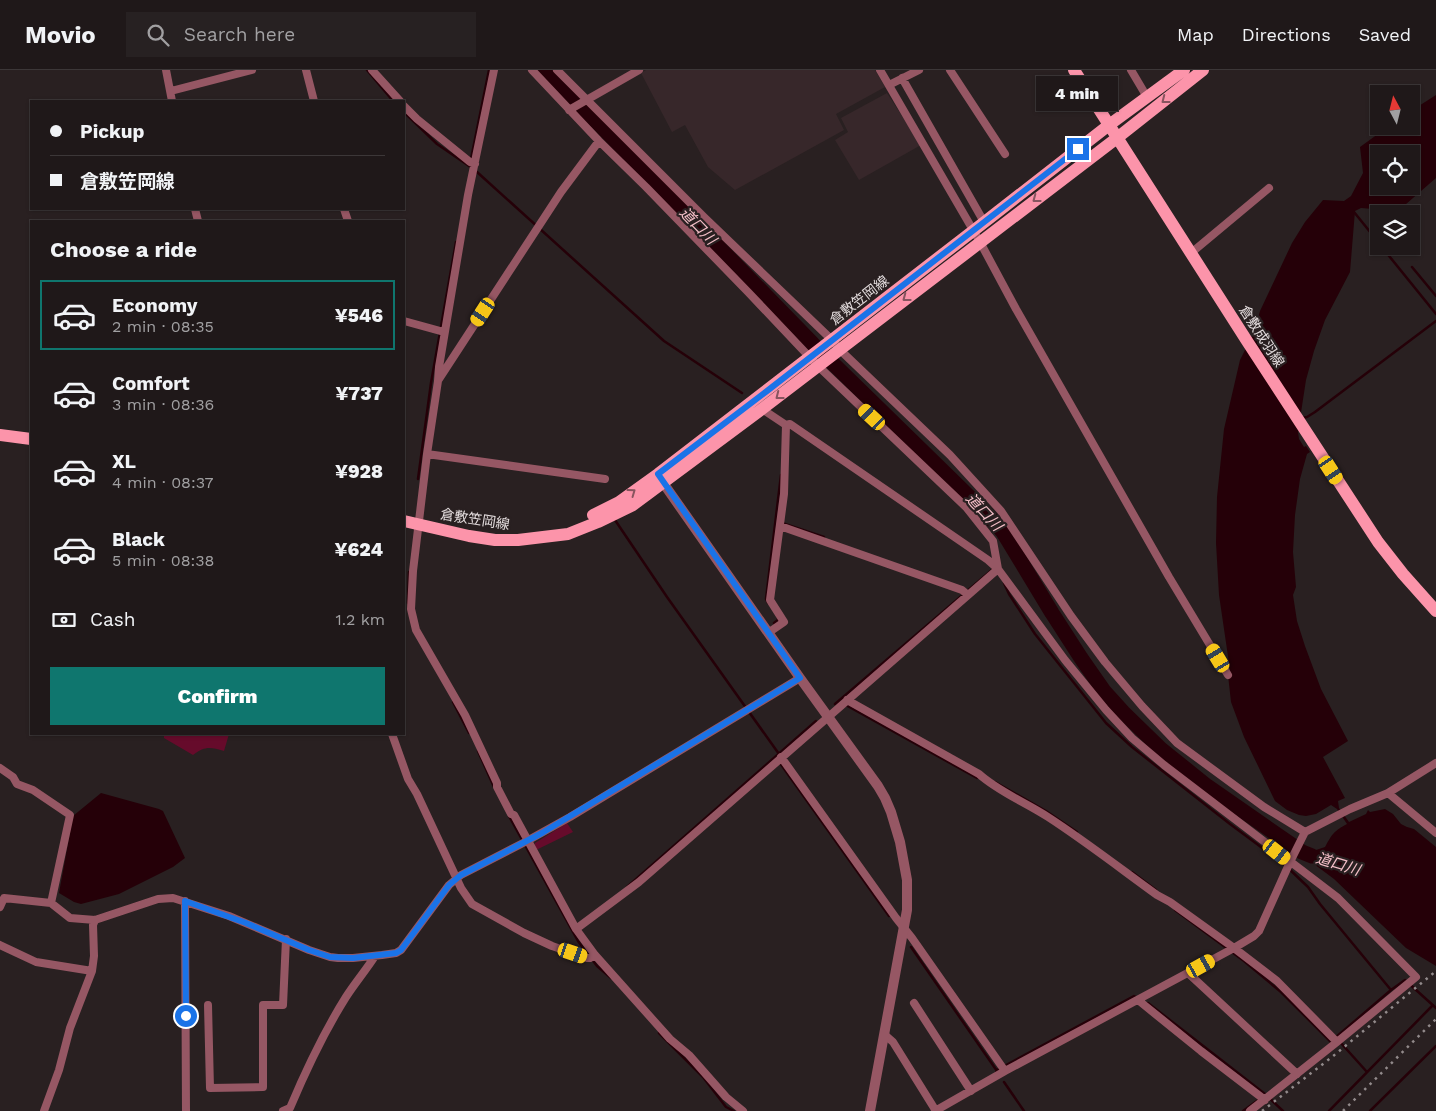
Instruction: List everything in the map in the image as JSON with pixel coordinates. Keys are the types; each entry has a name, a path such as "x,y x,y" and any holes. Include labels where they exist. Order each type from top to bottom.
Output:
{"main road":[{"name":"倉敷成羽線","path":"1074,70 1378,542 1436,611"},
{"name":"倉敷笠岡線","path":"976,237 984,222 1109,124 1184,70"},
{"name":"倉敷笠岡線","path":"405,521 469,536 495,540 518,540 568,534 633,505 661,478 976,237 1118,138 1203,70"},
{"name":"倉敷笠岡線","path":"661,478 762,409 814,362"},
{"path":"0,435 30,439"}],"street":[{"path":"166,70 172,100"},
{"path":"171,91 252,70"},
{"path":"306,70 314,100"},
{"path":"372,70 399,100"},
{"path":"494,70 441,331 438,381 413,571 411,600 413,620 416,630 465,715 525,842 593,957 670,1038 689,1055 726,1097 743,1111"},
{"path":"532,70 814,362 966,507 993,541 997,570"},
{"path":"557,70 585,100 747,259 950,455 1001,511 1071,616 1105,662 1176,743 1304,836"},
{"path":"621,70 626,78"},
{"path":"570,109 639,70"},
{"path":"880,70 1169,577 1228,675"},
{"path":"889,85 919,70"},
{"path":"950,70 1005,154"},
{"path":"1131,70 1148,97"},
{"path":"902,78 984,222"},
{"path":"405,107 416,119 475,164"},
{"path":"438,381 561,192 599,141"},
{"path":"1191,253 1269,188"},
{"path":"405,321 441,331"},
{"path":"762,409 784,423 790,424 988,560 1065,660 1132,738 1288,866 1338,898 1416,977 1335,1040 1250,1111"},
{"path":"768,633 784,622 770,600 785,477 784,423"},
{"path":"427,454 605,479"},
{"path":"661,478 768,633 878,786 885,798 896,827 907,880 907,910 870,1111"},
{"path":"780,524 966,594"},
{"path":"576,929 639,882 966,594 997,570"},
{"path":"0,907 4,898 51,903 70,918 95,920 158,899 173,898 246,923 309,950 338,958 396,953 401,950 449,885 461,875 525,842 800,678"},
{"path":"844,702 979,774 988,783 1046,816 1089,845 1157,895 1170,902 1231,950 1277,981 1335,1040"},
{"path":"392,735 408,779 457,879 472,904 552,946 593,957"},
{"path":"781,757 1003,1068"},
{"path":"885,1035 893,1042 935,1109 1003,1068 1138,1000 1254,936 1259,931 1288,866 1304,836 1329,819 1350,808 1388,793 1436,763"},
{"path":"0,768 13,777 17,784 33,790 70,815 51,903"},
{"path":"1388,793 1436,833"},
{"path":"185,901 186,1111"},
{"path":"44,1111 59,1070 70,1028 92,972 94,956 93,925 95,920"},
{"path":"208,1005 210,1088 263,1087 263,1005 283,1006 286,939"},
{"path":"0,945 36,962 92,972"},
{"path":"283,1111 290,1108 300,1083 325,1034 346,997 375,956"},
{"path":"1188,973 1295,1073"},
{"path":"1138,1000 1194,1046 1265,1098"},
{"path":"914,1003 969,1089"}],"shaded area":[{"path":"646,70 875,70 885,87 836,114 844,130 735,190 708,167 685,125 672,132 641,73"},
{"path":"887,93 921,145 859,180 835,140 848,132 841,118"},
{"path":"164,735 229,735 224,751 208,748 193,755 164,738"},
{"path":"567,823 573,832 536,850 535,843"}],"water":[{"path":"1436,95 1436,178 1420,192 1420,145 1370,145 1370,195 1416,195 1405,205 1370,205 1370,209 1361,208 1355,211 1350,272 1325,320 1306,380 1298,432 1299,439 1310,452 1307,454 1300,479 1295,515 1293,552 1296,587 1293,595 1297,621 1321,689 1348,741 1323,757 1345,798 1338,801 1339,808 1349,822 1366,814 1368,810 1370,812 1385,809 1393,814 1401,824 1414,829 1436,847 1436,966 1406,948 1334,879 1310,861 1298,857 1303,846 1313,851 1325,847 1334,833 1347,824 1337,809 1331,805 1316,814 1306,816 1287,810 1275,801 1244,737 1231,702 1228,675 1230,670 1219,595 1216,543 1217,497 1224,429 1240,360 1254,332 1260,311 1292,243 1305,222 1323,200 1344,201 1351,196 1363,173 1360,147 1377,135 1420,135 1420,105"},
{"path":"101,793 163,811 185,858 173,867 119,894 81,904 59,893 73,816"}],"waterway":[{"path":"367,70 392,100"},
{"path":"471,159 489,70"},
{"name":"道口川","path":"545,70 559,88 598,123 813,344 986,513 1003,532 1081,658 1104,691 1123,712 1161,749 1207,786 1302,852 1312,856"},
{"path":"405,113 437,144 472,168"},
{"path":"477,172 664,341 742,393"},
{"path":"1354,212 1370,232"},
{"path":"418,479 431,383 456,242"},
{"path":"1388,255 1436,314"},
{"path":"1412,267 1436,296"},
{"path":"1302,418 1315,412 1436,321"},
{"path":"768,603 766,599 781,475"},
{"path":"615,520 667,597 779,754"},
{"path":"782,523 824,537"},
{"path":"835,704 993,569"},
{"path":"408,603 409,572"},
{"path":"1004,583 1035,634 1106,723 1132,747 1285,865 1308,887 1391,990 1405,980 1436,1008"},
{"path":"774,623 778,618"},
{"path":"453,702 469,733"},
{"path":"844,704 977,778"},
{"path":"627,887 816,721"},
{"path":"478,751 494,787"},
{"path":"780,763 889,916"},
{"path":"995,782 1046,811 1077,832"},
{"path":"509,816 578,941 597,966 611,978"},
{"path":"1132,872 1156,890"},
{"path":"1175,910 1244,961 1281,992 1331,1042"},
{"path":"911,947 997,1071"},
{"path":"1335,1038 1391,990"},
{"path":"996,1073 997,1070 1008,1064 1134,996 1136,997"},
{"path":"1148,1003 1265,1094 1283,1111"},
{"path":"1329,1111 1433,1005"},
{"path":"659,1033 703,1077 726,1107 734,1111"},
{"path":"1340,1042 1367,1072"},
{"path":"1370,1111 1436,1046"},
{"path":"1004,1082 1024,1111"},
{"path":"1243,1111 1261,1098"}],"railway":[{"path":"1262,1111 1332,1057 1436,971"},
{"path":"1343,1111 1436,1019"}],"route":[{"path":"186,1016 185,901 229,916 330,957 353,958 396,953 401,950 449,885 461,875 542,833 800,678 658,474 1078,149"}]}
